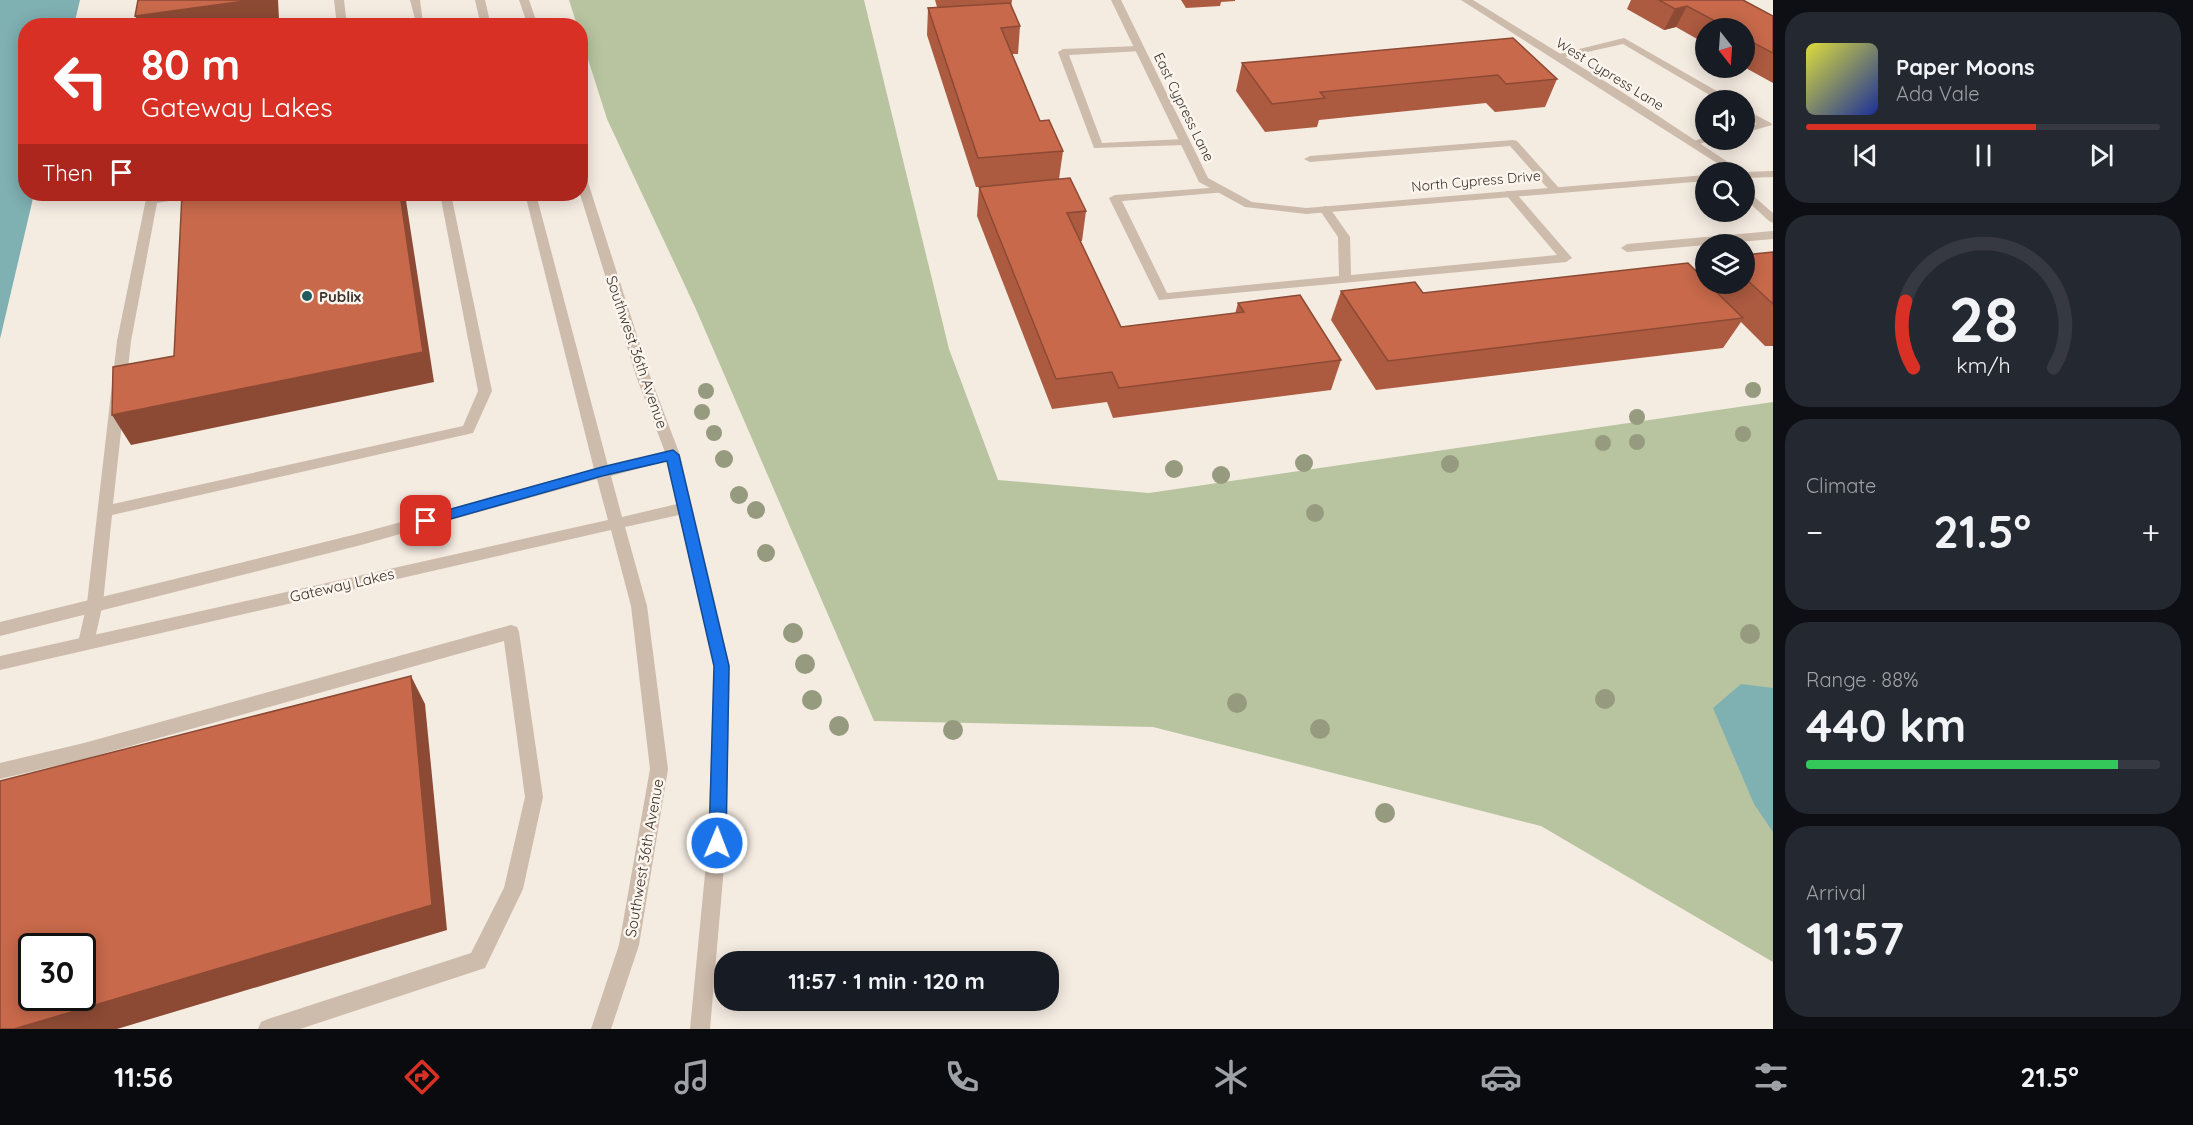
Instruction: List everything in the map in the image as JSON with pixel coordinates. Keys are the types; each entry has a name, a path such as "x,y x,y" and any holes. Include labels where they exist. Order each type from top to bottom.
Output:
{"street":[{"path":"339,0 341,18"},
{"path":"415,0 419,18"},
{"path":"480,0 484,18"},
{"path":"524,0 530,18"},
{"name":"East Cypress Lane","path":"1116,0 1203,180 1249,205"},
{"name":"West Cypress Lane","path":"1466,0 1722,162"},
{"path":"1556,56 1624,41 1708,90"},
{"path":"1139,49 1063,52 1098,146 1184,142"},
{"path":"1755,118 1767,125 1755,128"},
{"path":"1310,159 1514,143 1555,190"},
{"path":"1755,175 1773,174"},
{"name":"North Cypress Drive","path":"1249,205 1306,211 1695,179"},
{"path":"1222,190 1115,198 1164,297 1566,258 1510,193"},
{"path":"86,643 95,603 107,511 124,341 151,201"},
{"path":"107,511 468,430 485,391 446,201"},
{"name":"Southwest 36th Avenue","path":"532,201 639,606 659,769 629,945 601,1029"},
{"name":"Southwest 36th Avenue","path":"588,201 643,376 673,455 722,666 717,843 700,1029"},
{"path":"1755,202 1773,219"},
{"path":"1324,209 1344,237 1346,279"},
{"path":"1628,248 1773,235"},
{"path":"0,629 95,603 363,538 602,471 673,455"},
{"name":"Gateway Lakes","path":"0,663 685,508"},
{"path":"0,771 84,751 511,632 534,797 513,890 478,961 268,1029"}],"green space":[{"path":"569,0 864,0 949,349 998,480 1149,493 1773,402 1773,962 1541,826 1153,727 874,721 695,307 607,119 588,59 588,18 575,18"}],"water":[{"path":"0,0 80,0 76,18 18,18 18,201 32,201 0,339"},
{"path":"1741,684 1773,688 1773,832 1754,804 1713,708"}],"building":[{"path":"138,0 252,0 135,16"},
{"path":"1659,0 1743,0 1773,16 1773,53 1755,44 1755,18 1709,18 1687,6 1675,9"},
{"path":"1010,3 1020,26 1001,28 1040,121 1049,120 1063,151 978,158 928,8"},
{"path":"1513,38 1557,79 1506,84 1498,75 1320,92 1325,98 1272,104 1242,63"},
{"path":"1070,178 1086,211 1067,213 1121,327 1244,312 1238,303 1300,295 1341,360 1119,388 1112,372 1056,379 979,187"},
{"name":"Publix","path":"182,201 401,201 423,352 112,415 113,367 174,356"},
{"path":"1773,252 1773,304 1755,287 1755,254"},
{"path":"1688,263 1695,270 1695,294 1718,294 1743,318 1388,361 1341,291 1415,282 1423,293"},
{"path":"411,676 432,905 96,1005 96,933 18,933 18,1011 75,1011 14,1029 0,1029 0,781"}],"place":[{"name":"Publix","path":"307,296"}],"route":[{"path":"426,521 602,471 673,455 722,666 717,843"}]}
